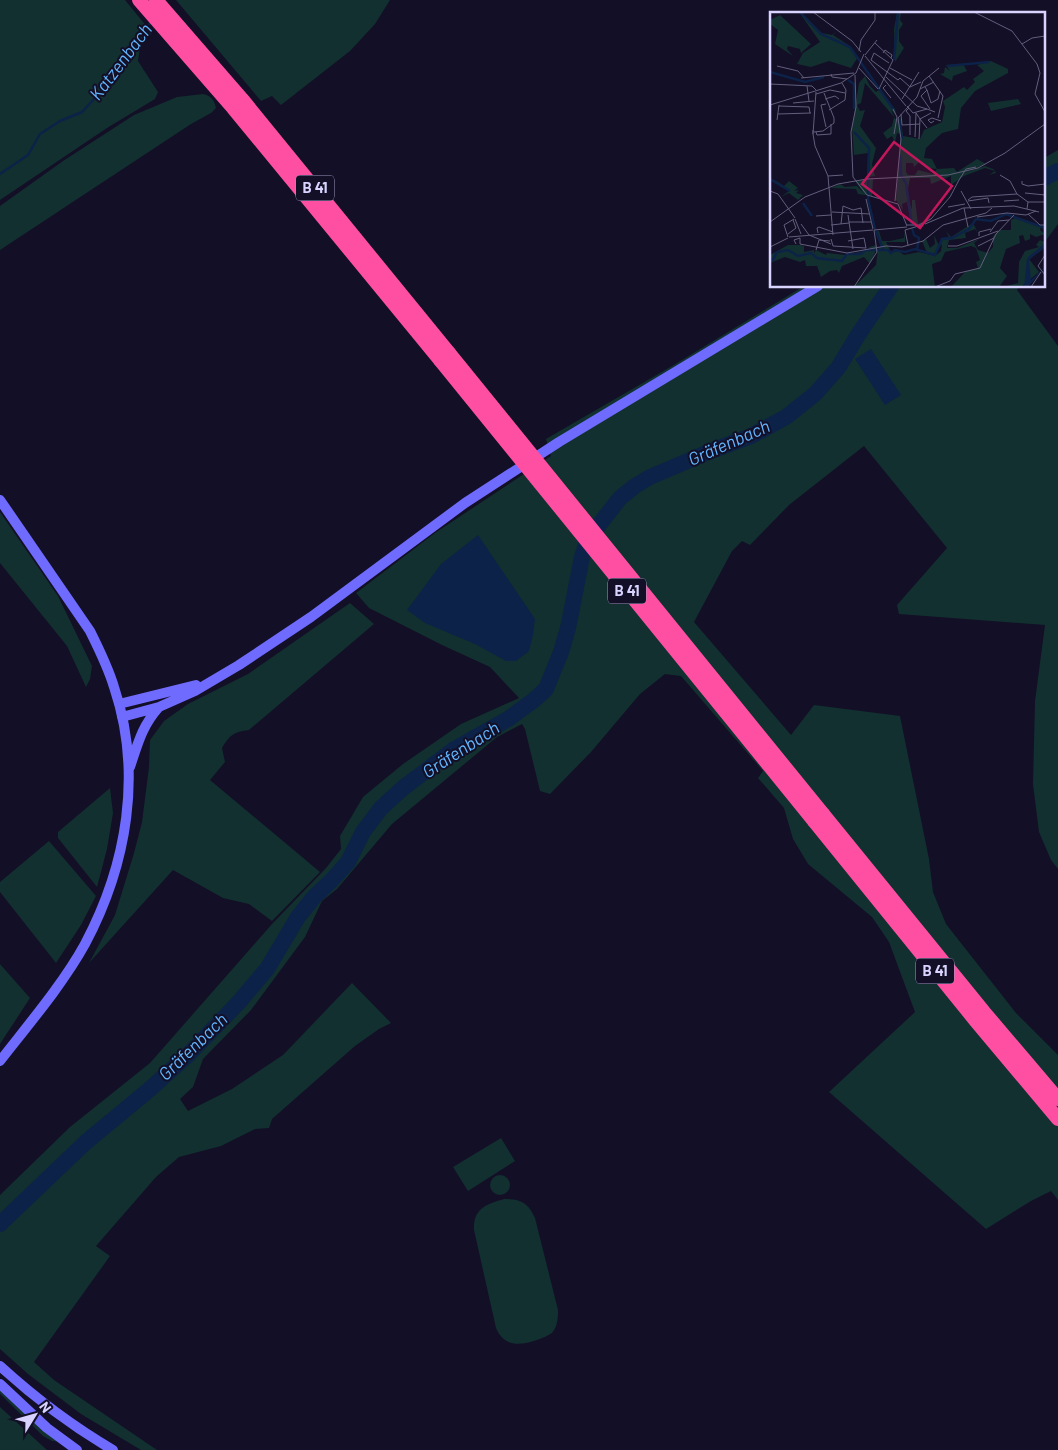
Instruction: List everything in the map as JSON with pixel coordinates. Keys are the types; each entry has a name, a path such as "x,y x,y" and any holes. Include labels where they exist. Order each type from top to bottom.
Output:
{"highway":[{"name":"B 41","path":"147,2 242,99 445,356 819,817 1058,1099"},
{"name":"B 41","path":"819,817 974,1020 1058,1119"}],"street":[{"path":"122,718 195,691 220,676 311,617 473,498 568,436 815,288"},
{"path":"0,500 90,631 101,653 114,688 122,718 126,744 129,792 128,810 117,866 99,915 84,945 48,998 0,1061"},
{"path":"119,704 220,676"},
{"path":"128,772 143,729 158,706"},
{"path":"0,1368 27,1391 84,1433 113,1450"},
{"path":"0,1384 47,1428 77,1450"}],"green space":[{"path":"0,0 125,0 152,33 140,47 138,61 158,92 155,99 107,128 0,200"},
{"path":"176,0 390,0 375,24 350,51 281,105 272,96 261,101"},
{"path":"203,94 212,98 214,102 216,108 211,113 191,124 0,250 0,206 63,161 134,115 177,97"},
{"path":"1058,150 1058,224 1046,240 1046,157"},
{"path":"801,288 1018,288 1017,290 1058,346 1058,869 1051,860 1039,832 1033,784 1035,701 1045,625 899,614 897,605 947,548 864,446 789,505 750,545 742,541 732,551 694,622 791,735 814,705 900,716 929,859 933,892 946,924 1016,1013 1058,1055 1058,1200 1051,1191 986,1229 829,1092 915,1012 889,942 872,917 808,864 793,839 784,808 758,778 763,771 681,676 665,674 640,694 591,752 550,794 540,791 525,729 522,724 497,737 392,824 337,889 322,901 305,937 251,1010 203,1059 193,1087 180,1099 188,1111 232,1089 283,1055 352,983 391,1023 355,1046 272,1119 269,1128 255,1129 221,1146 179,1157 156,1177 96,1246 110,1256 34,1362 54,1380 157,1450 141,1450 81,1414 28,1374 0,1349 0,1195 70,1127 150,1063 272,924 326,868 341,849 340,836 363,797 403,764 461,724 519,698 490,667 369,608 356,593 435,533 551,456 546,439"},
{"path":"0,512 58,596 92,666 90,679 86,687 67,646 0,563"},
{"path":"350,603 374,624 249,730 236,733 230,737 222,748 225,762 210,780 320,872 272,921 249,904 223,898 173,870 89,963 115,915 134,853 142,822 149,767 150,740 164,721 188,704 248,674"},
{"path":"110,788 113,813 107,849 97,887 58,838 58,832"},
{"path":"49,841 96,896 81,925 56,963 0,892 0,882"},
{"path":"0,964 30,998 0,1044"},
{"path":"501,1138 515,1161 468,1191 453,1167"},
{"path":"500,1175 507,1178 510,1185 507,1192 500,1195 493,1192 490,1185 493,1178"},
{"path":"504,1199 519,1201 527,1205 535,1218 558,1310 557,1324 552,1333 537,1340 519,1344 503,1339 496,1328 474,1230 476,1217 482,1208"},
{"path":"0,1387 62,1442 52,1441 43,1436 0,1394"},
{"path":"0,1407 47,1450 0,1450"}],"water":[{"path":"871,349 901,395 885,405 855,359"},
{"path":"478,535 535,619 529,651 516,661 506,661 475,644 425,623 407,610 441,564"}],"waterway":[{"name":"Katzenbach","path":"0,174 28,155 40,134 60,121 82,112 106,86 130,45 152,21"},
{"name":"Gräfenbach","path":"1046,177 1058,171"},
{"name":"Gräfenbach","path":"0,1224 86,1142 190,1053 239,1002 267,969 298,917 314,897 348,862 363,832 381,808 403,788 453,750 508,719 546,689 561,652 568,628 582,557 588,539 620,498 650,477 751,436 786,417 815,394 838,368 890,288"}]}
